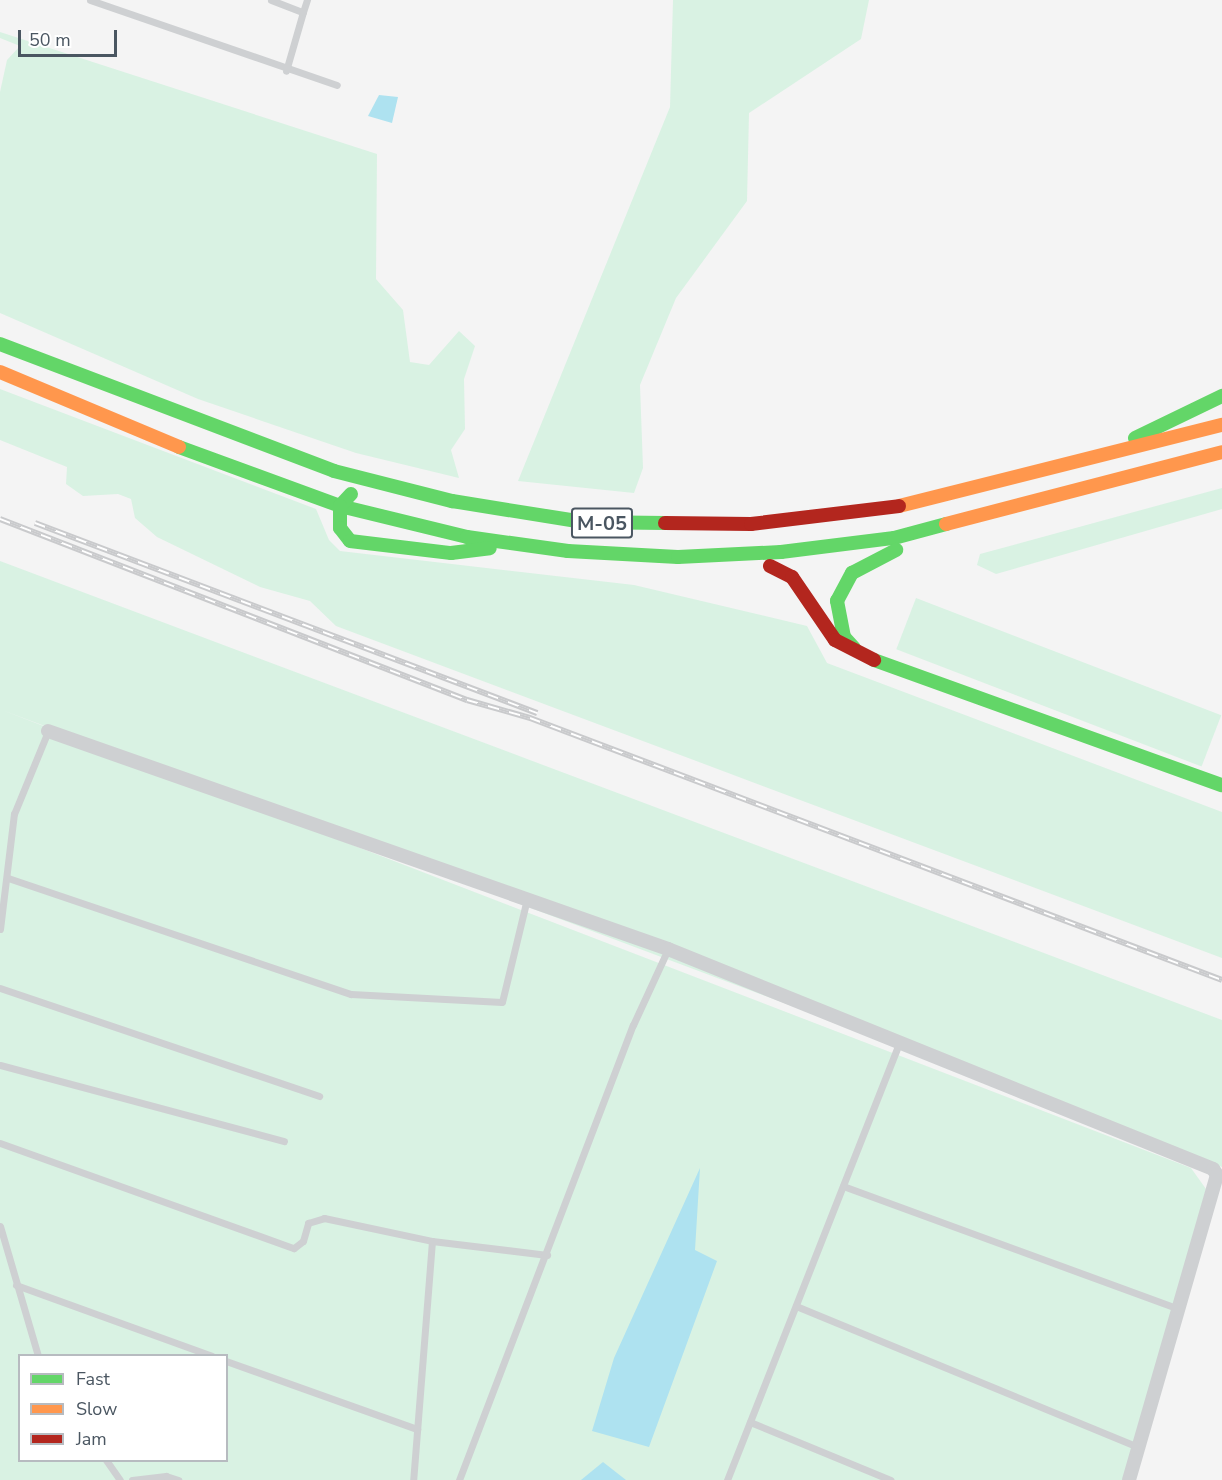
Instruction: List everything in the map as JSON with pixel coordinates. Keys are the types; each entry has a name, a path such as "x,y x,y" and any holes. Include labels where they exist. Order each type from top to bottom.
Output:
{"main road":[{"name":"М-05","path":"0,344 334,471 452,501 583,522 751,524 878,510 1088,461 1222,425"},
{"name":"М-05","path":"0,372 175,445 340,506 514,545 678,557 883,540 998,514 1222,452"},
{"path":"1088,461 1222,396"},
{"path":"452,501 362,491 340,506 340,528 350,541 370,547 451,553 514,545"},
{"path":"678,557 720,568 770,566 896,550 942,541 998,514"},
{"path":"859,654 844,637 837,601 852,573 896,550"},
{"path":"770,566 792,577 836,640 859,654 1222,785"}],"street":[{"path":"48,731 526,903 668,949 1214,1169 1217,1175 1176,1308 1129,1480"}],"lane":[{"path":"90,0 286,71 337,85"},
{"path":"271,0 303,12"},
{"path":"286,71 307,0"},
{"path":"0,929 14,814 48,731"},
{"path":"8,878 351,994 502,1002 526,903"},
{"path":"459,1480 668,949"},
{"path":"0,988 319,1096"},
{"path":"727,1480 899,1044"},
{"path":"0,1065 284,1141"},
{"path":"0,1143 294,1248 303,1241 308,1223 324,1218 432,1241 546,1255"},
{"path":"843,1186 1176,1308"},
{"path":"0,1226 37,1354"},
{"path":"413,1480 432,1241"},
{"path":"16,1285 206,1354"},
{"path":"796,1306 1138,1447"},
{"path":"228,1362 417,1429"},
{"path":"750,1422 891,1480"},
{"path":"106,1462 120,1480"},
{"path":"132,1480 166,1476 177,1480"}],"green space":[{"path":"673,0 869,0 861,39 749,113 747,201 676,298 640,385 643,468 634,493 518,481 670,107"},
{"path":"0,32 377,154 376,279 403,310 410,362 429,365 459,331 475,346 464,379 465,429 451,450 459,478 356,453 198,399 0,313 0,92 7,60 20,46 0,38"},
{"path":"0,389 316,509 329,540 340,551 634,585 807,626 827,663 1222,812 1222,958 336,626 310,601 260,587 157,537 135,518 131,499 118,494 83,496 66,484 67,467 0,440"},
{"path":"1222,488 1222,509 996,574 977,565 980,554"},
{"path":"0,561 1222,1020 1222,1167 2,710 1191,1168 1206,1189 1125,1480 0,1480"},
{"path":"916,598 1221,715 1202,767 896,649"}],"water":[{"path":"379,95 398,97 392,123 368,116"},
{"path":"700,1168 695,1250 717,1261 649,1447 592,1431 614,1358"},
{"path":"603,1462 626,1480 581,1480"}],"railway":[{"path":"0,519 467,700 530,718 1222,980"},
{"path":"35,523 537,713"}],"traffic: fast":[{"path":"0,344 334,471 452,501 583,522 665,523"},
{"path":"1135,438 1222,396"},
{"path":"179,447 340,506 467,537 568,551 678,557 781,552 894,538 946,524"},
{"path":"351,494 340,506 340,528 350,541 451,553 490,548"},
{"path":"854,648 844,637 837,601 852,573 896,550"},
{"path":"874,660 1222,785"}],"traffic: slow":[{"path":"0,372 179,447"},
{"path":"899,506 1222,425"},
{"path":"946,524 1222,452"}],"traffic: jam":[{"path":"665,523 751,524 899,506"},
{"path":"770,566 792,577 835,640 874,660"}]}
